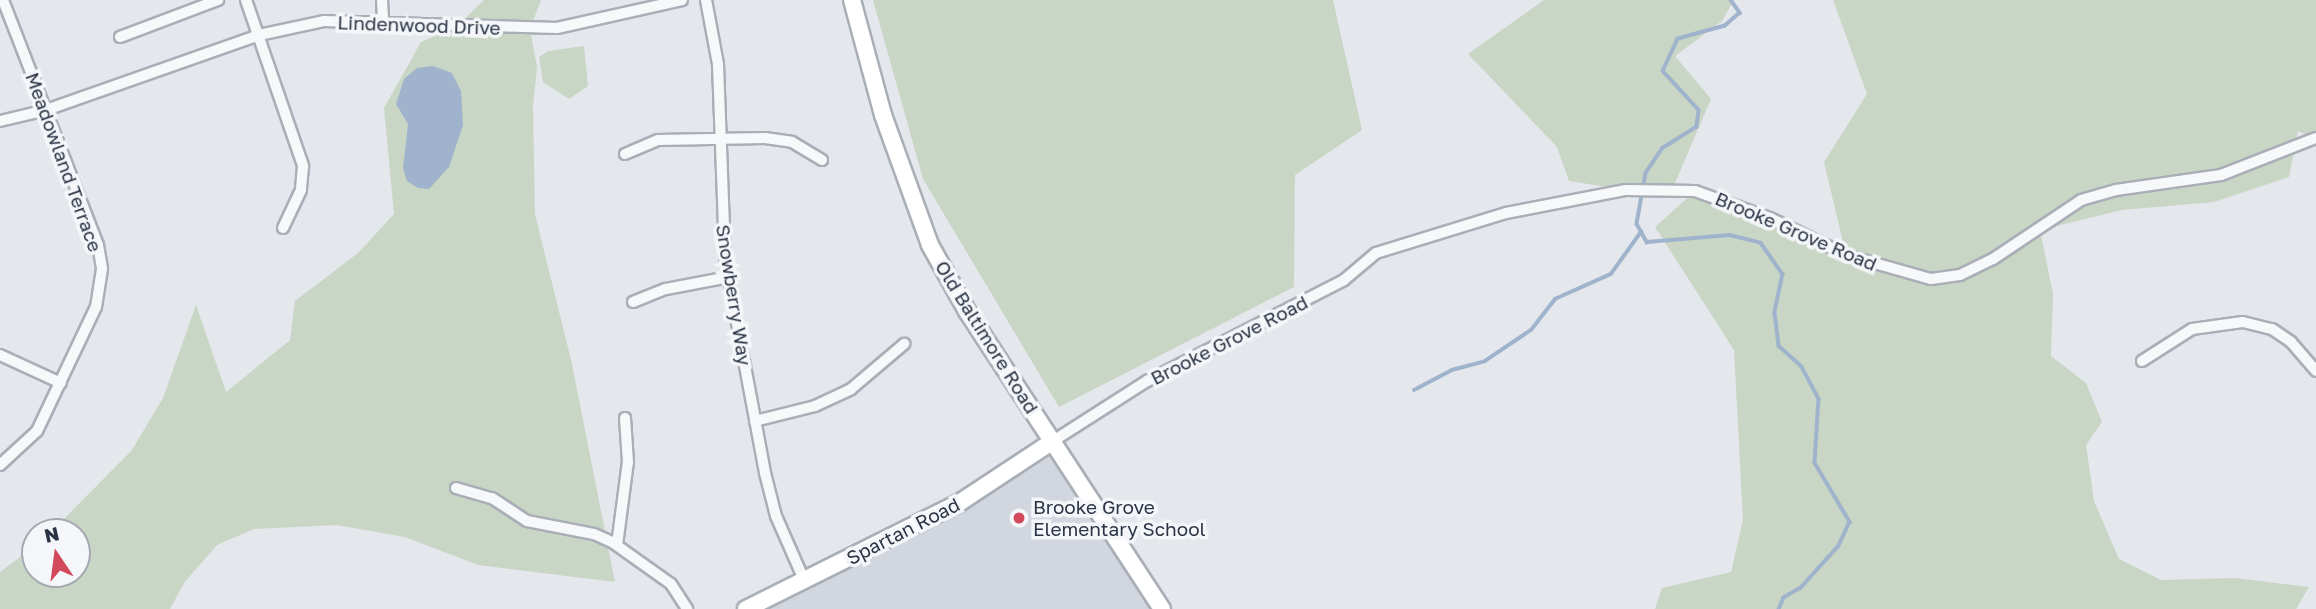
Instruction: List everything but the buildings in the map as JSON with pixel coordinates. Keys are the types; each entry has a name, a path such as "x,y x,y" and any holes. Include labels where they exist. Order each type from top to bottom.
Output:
{"street":[{"name":"Meadowland Terrace","path":"0,465 37,431 96,307 102,268 98,245 3,0"},
{"path":"120,37 218,0"},
{"path":"246,0 303,166 301,190 283,228"},
{"path":"382,0 383,21"},
{"name":"Lindenwood Drive","path":"0,121 46,110 259,35 324,21 557,28 682,0"},
{"name":"Snowberry Way","path":"706,0 718,64 719,139 729,277 755,421 776,516 805,582"},
{"name":"Old Baltimore Road","path":"852,0 883,115 930,245 967,311 1162,609"},
{"name":"Brooke Grove Road","path":"1053,441 1147,381 1344,281 1376,253 1506,213 1637,190 1695,191 1724,198 1846,255 1931,279 1960,275 1993,260 2081,200 2116,190 2221,175 2316,138"},
{"path":"625,153 658,141 719,139 792,142 822,160"},
{"path":"633,302 666,289 729,277"},
{"path":"2142,360 2192,329 2243,323 2272,330 2291,342 2316,371"},
{"path":"755,421 815,406 852,390 904,344"},
{"path":"0,355 61,383"},
{"path":"617,545 628,462 625,418"},
{"name":"Spartan Road","path":"746,609 805,582 959,503 1053,441"},
{"path":"456,488 492,498 527,521 594,534 617,545 671,584 687,609"}],"shaded area":[{"name":"Brooke Grove Elementary School","path":"1053,441 1162,609 757,609"}],"green space":[{"path":"484,0 541,0 530,29 537,67 533,106 535,214 572,364 615,582 478,565 405,537 336,525 254,529 217,545 184,583 170,609 0,609 0,572 21,556 21,588 91,588 91,518 65,518 132,450 163,398 196,305 226,392 290,340 295,301 358,253 394,214 384,108 421,42 457,26"},
{"path":"873,0 1333,0 1362,130 1295,175 1294,287 1059,407 923,179"},
{"path":"1544,0 1734,0 1722,21 1675,56 1711,99 1672,190 1626,190 1569,181 1557,147 1468,54"},
{"path":"1833,0 2316,0 2316,139 2298,131 2289,177 2214,202 2122,210 2040,230 2053,294 2051,356 2086,383 2102,422 2086,445 2094,501 2119,559 2161,580 2235,578 2309,587 2296,609 1655,609 1662,588 1731,572 1743,520 1734,350 1655,227 1695,191 1846,255 1824,162 1867,94"},
{"path":"584,46 588,86 569,99 543,82 539,57 548,51"}],"water":[{"path":"433,66 452,73 461,91 463,125 449,167 429,189 418,188 407,181 403,168 408,124 396,104 404,79 417,68"}],"waterway":[{"path":"1731,0 1740,13 1725,26 1678,39 1663,71 1699,110 1697,127 1663,148 1646,173 1637,224 1647,242 1730,235 1761,243 1783,274 1775,313 1779,346 1802,367 1819,399 1815,463 1850,522 1839,546 1801,588 1784,598 1779,609"},
{"path":"1414,390 1452,370 1485,361 1531,330 1555,299 1611,274 1641,232"}],"place":[{"name":"Brooke Grove Elementary School","path":"1019,518"}]}
